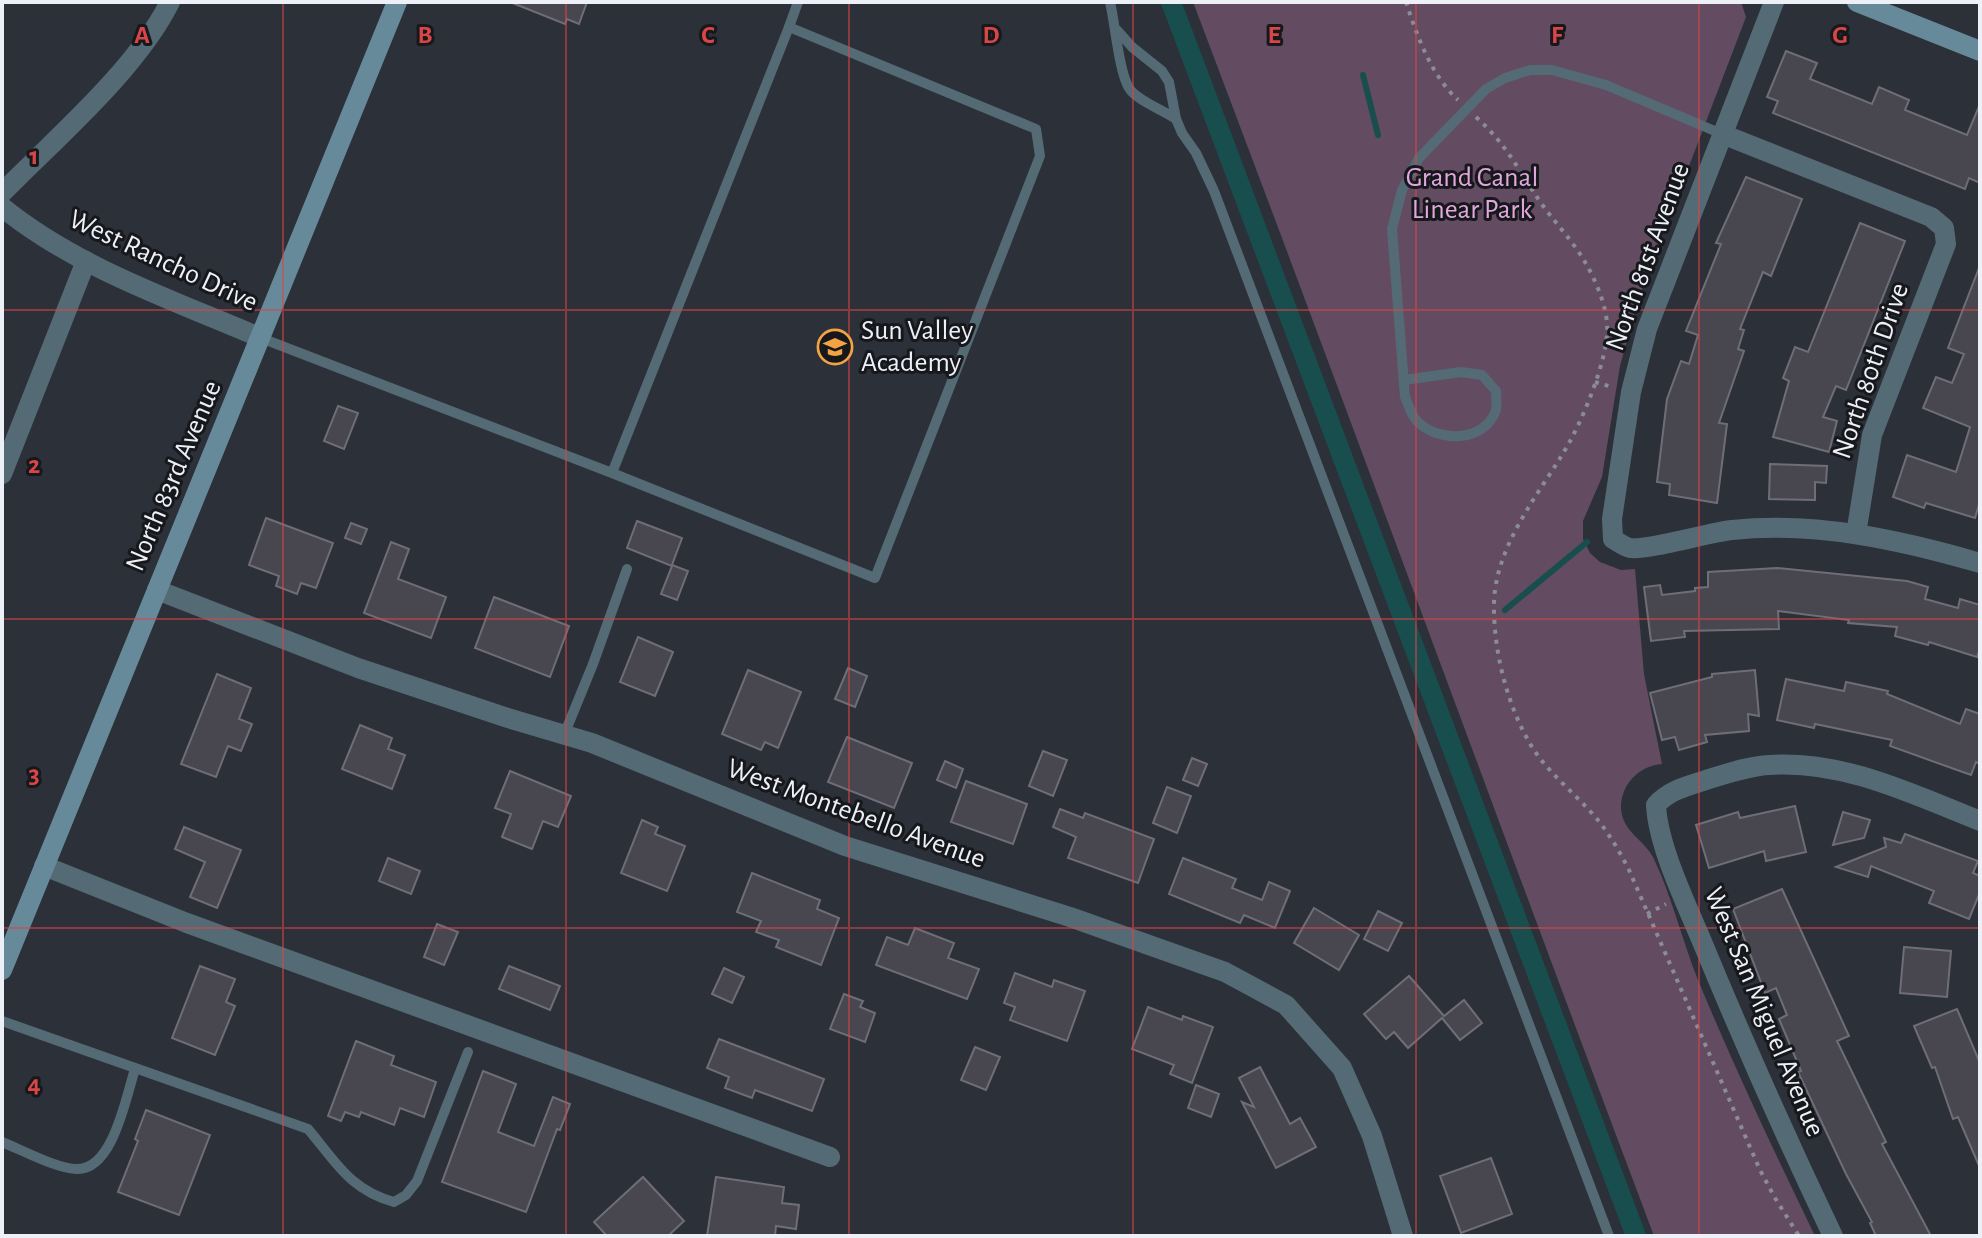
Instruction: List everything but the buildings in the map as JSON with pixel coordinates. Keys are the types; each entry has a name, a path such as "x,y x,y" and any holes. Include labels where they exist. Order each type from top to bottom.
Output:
{"main road":[{"name":"North 83rd Avenue","path":"2,970 397,2"},
{"path":"1857,2 1980,51"}],"street":[{"path":"2,193 152,36 170,2"},
{"name":"North 81st Avenue","path":"1774,2 1647,329 1631,392 1612,519 1613,539 1631,548 1732,530 1792,529 1856,534"},
{"name":"North 80th Drive","path":"1722,134 1931,217 1944,228 1946,244 1872,435 1856,534"},
{"name":"West Rancho Drive","path":"2,207 22,223 86,261 261,338"},
{"path":"2,474 86,261"},
{"path":"1856,534 1980,563"},
{"name":"West Montebello Avenue","path":"157,590 358,668 649,765 845,846 1070,917 1225,972 1286,1005 1342,1068 1372,1136 1403,1236"},
{"name":"West San Miguel Avenue","path":"1833,1236 1762,1085 1689,910 1660,830 1656,805 1667,793 1737,771 1766,765 1800,764 1869,776 1980,821"},
{"path":"44,866 187,923 830,1157"}],"lane":[{"path":"612,473 798,2"},
{"path":"1110,2 1129,89 1176,119"},
{"path":"261,338 875,578 1040,156 1036,129 789,27"},
{"path":"1117,30 1132,47 1162,71 1169,82 1176,119 1202,166 1231,235 1609,1236"},
{"path":"1404,380 1461,372 1482,375 1496,391 1496,409 1490,421 1477,432 1455,438 1427,429 1414,419 1405,397 1392,229 1402,190 1419,158 1486,89 1505,78 1530,70 1552,70 1606,85 1722,134"},
{"path":"564,735 627,569"},
{"path":"2,1021 308,1129 340,1171 357,1186 394,1202 406,1195 417,1181 468,1052"},
{"path":"2,1142 74,1169 89,1168 98,1163 109,1146 135,1069"}],"path":[{"path":"1406,2 1429,59 1455,98"},
{"path":"1472,114 1495,134 1585,262 1600,295 1608,324 1595,382 1570,443 1513,536 1500,567 1494,601 1504,680 1533,748 1613,840 1629,870 1760,1170 1799,1236"}],"green space":[{"name":"Grand Canal Linear Park","path":"1193,2 1741,2 1746,17 1639,297 1620,366 1602,477 1583,521 1583,539 1590,553 1600,562 1621,570 1635,569 1644,674 1662,764 1639,772 1628,784 1622,799 1622,816 1654,859 1712,1012 1815,1236 1654,1236"}],"waterway":[{"path":"1171,2 1636,1236"},
{"path":"1363,75 1378,135"},
{"path":"1505,610 1587,542"}],"place":[{"name":"Sun Valley Academy","path":"835,347"}]}
